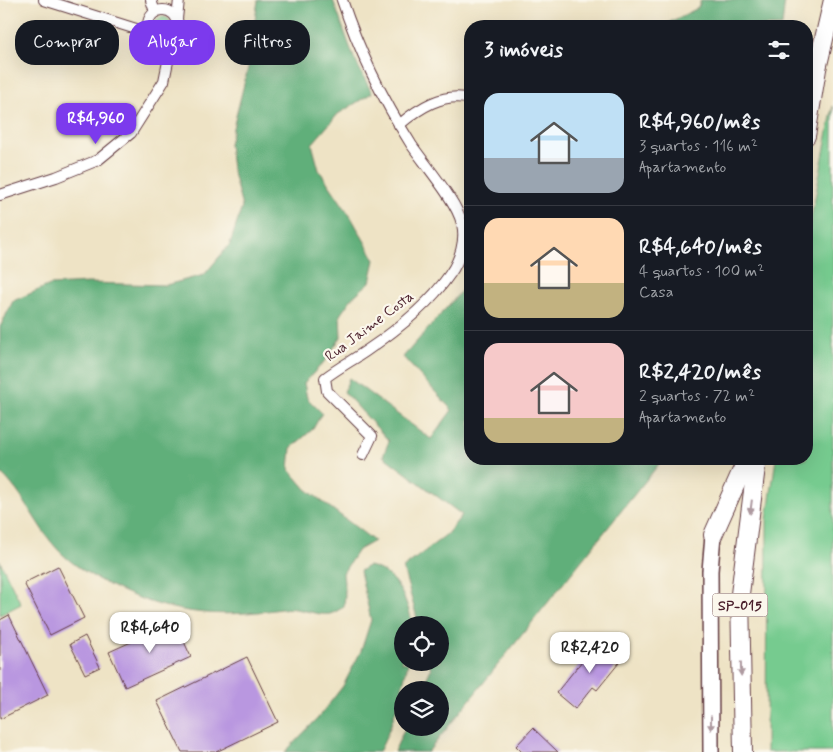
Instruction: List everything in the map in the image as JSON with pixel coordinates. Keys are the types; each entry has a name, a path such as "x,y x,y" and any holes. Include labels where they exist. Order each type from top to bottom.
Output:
{"highway":[{"path":"813,93 833,0"},
{"path":"713,535 744,465"},
{"name":"SP-015","path":"743,752 740,594 756,465"}],"main road":[{"path":"711,752 710,571 713,535"}],"street":[{"path":"44,0 129,26"},
{"path":"151,0 166,13"},
{"path":"155,0 172,20"},
{"name":"Rua Jaime Costa","path":"342,0 362,53 399,125 455,208 463,231 461,251 455,266 424,304 367,350 325,378 327,390 372,436 364,455"},
{"path":"158,20 179,1"},
{"path":"0,196 98,160 131,133 164,81 167,65"},
{"path":"399,125 414,112 438,100 464,98"}],"green space":[{"path":"258,0 333,0 354,58 372,93 338,114 312,144 319,170 351,217 375,260 370,282 352,298 340,315 341,337 325,361 304,383 307,398 322,413 313,429 291,448 289,469 306,489 374,541 358,550 343,573 344,607 330,614 318,614 287,608 235,614 193,612 172,608 130,595 96,578 64,556 51,542 17,491 0,472 0,327 13,301 50,285 88,283 166,285 204,275 230,244 242,207 232,169 229,144 248,65 310,65 310,20 255,20"},
{"path":"701,0 785,0 783,20 674,20 698,8"},
{"path":"163,17 169,20 157,20"},
{"path":"833,106 833,752 766,752 767,519 775,465 813,465 813,208"},
{"path":"464,288 464,465 658,465 449,726 449,681 425,681 430,671 449,671 449,616 416,616 403,568 447,534 462,515 383,456 389,441 344,392 349,378 431,439 452,410 403,357"},
{"path":"0,561 21,604 0,615"},
{"path":"368,566 386,573 399,588 410,616 394,616 394,671 406,671 404,681 394,681 394,714 389,730 379,752 285,752 318,718 343,686 361,651 371,620 360,571"},
{"path":"401,736 441,736 428,752 394,752"}],"building":[{"path":"58,566 84,618 50,635 24,583"},
{"path":"9,615 48,695 0,719 0,620"},
{"path":"175,622 191,657 125,687 109,652"},
{"path":"85,636 100,667 85,674 70,644"},
{"path":"600,639 623,658 597,690 593,687 575,709 556,693"},
{"path":"247,657 278,722 216,752 182,752 157,701"},
{"path":"533,728 558,752 522,752 516,746"}]}
